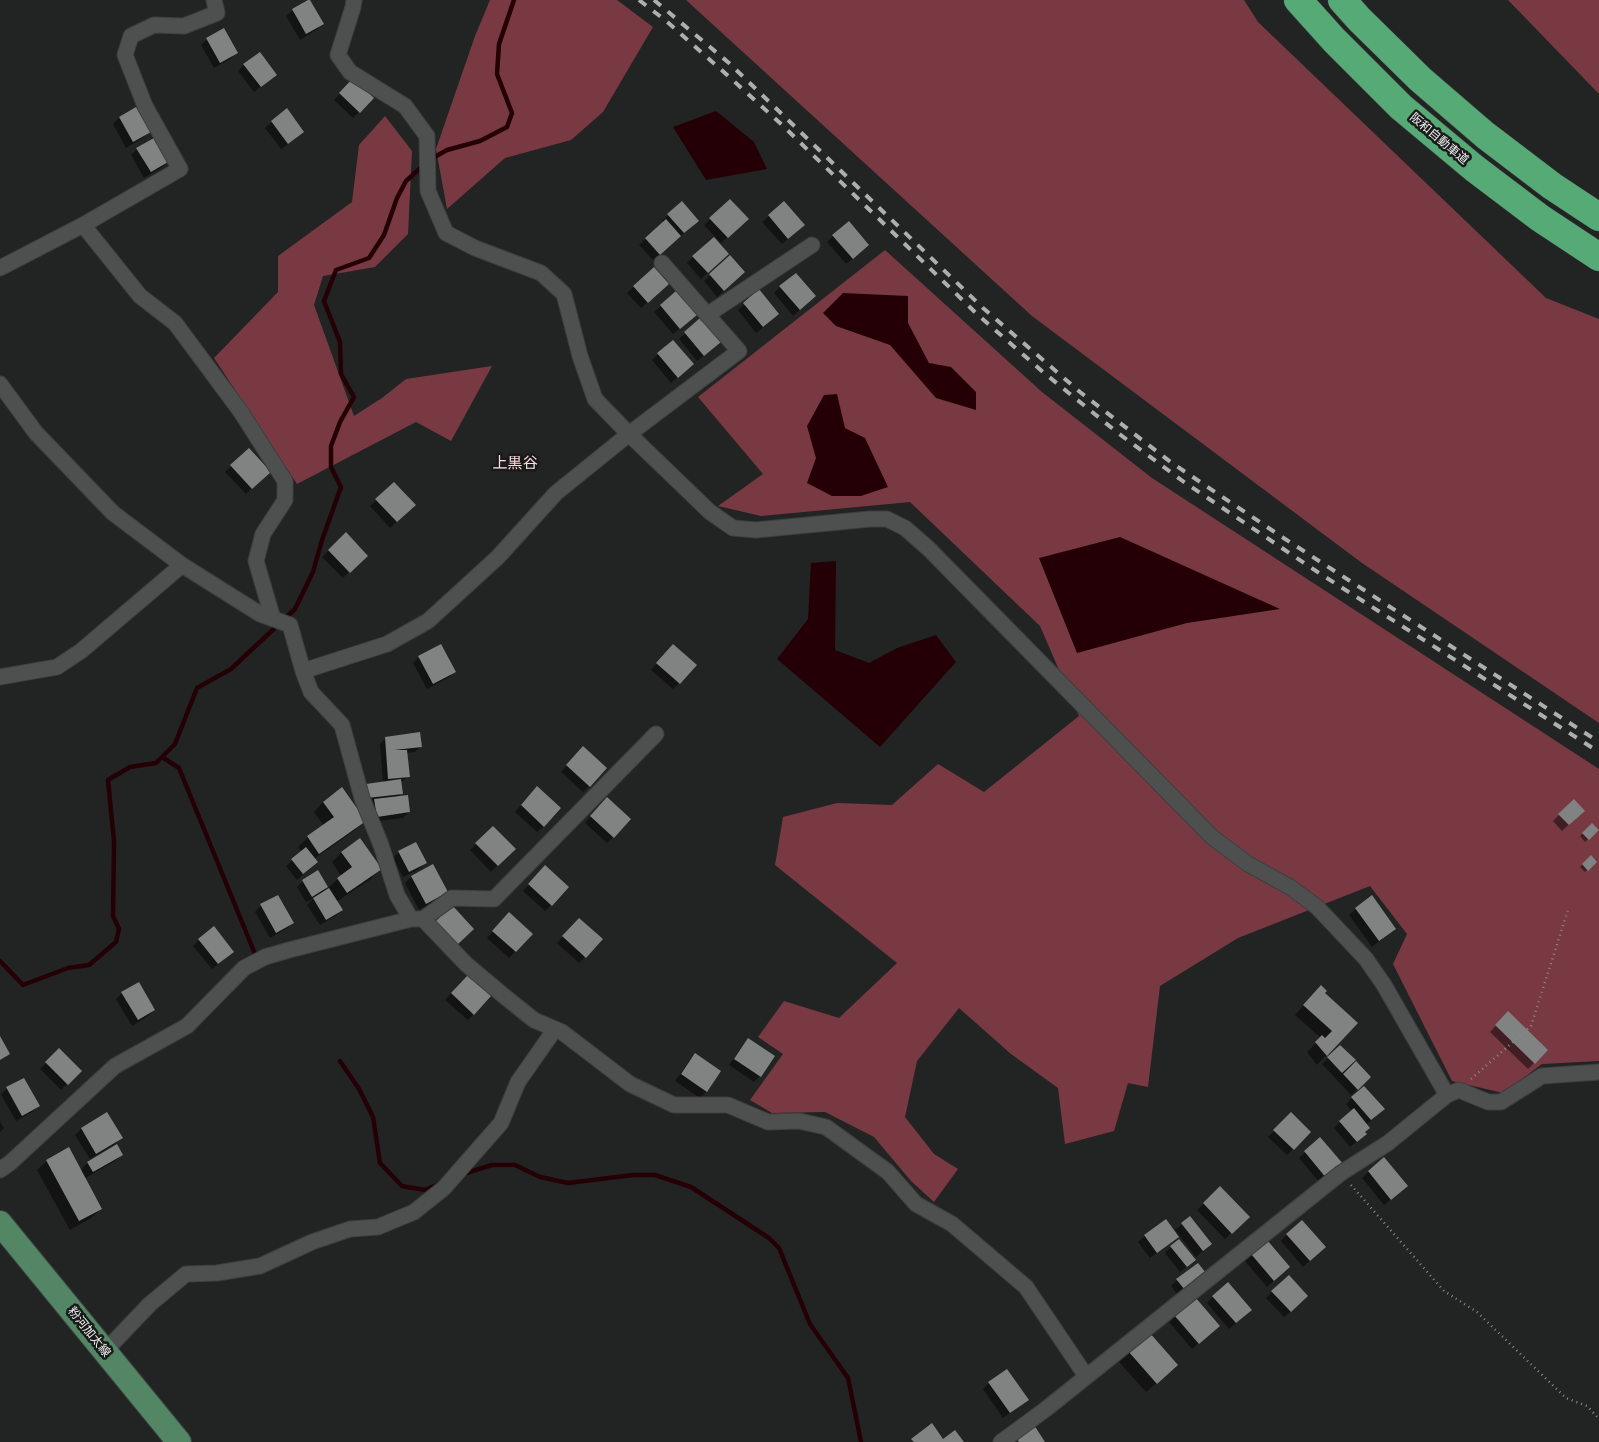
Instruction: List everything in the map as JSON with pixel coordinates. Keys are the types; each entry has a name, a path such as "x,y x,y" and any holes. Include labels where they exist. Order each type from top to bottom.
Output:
{"highway":[{"name":"阪和自動車道","path":"1298,0 1334,40 1409,113 1474,168 1540,218 1599,257"},
{"path":"1342,0 1420,79 1485,135 1552,186 1599,217"}],"main road":[{"name":"粉河加太線","path":"0,1223 179,1442"}],"street":[{"path":"0,268 83,225 180,170 145,106 125,55 131,36 154,24 184,26 217,13 214,0"},
{"path":"354,0 354,7 338,55 350,72 405,106 427,136 428,191 446,233 475,248 541,273 564,294 580,356 595,398 628,434 710,512 734,528 756,530 870,519 887,519 905,528 928,548 1212,837 1248,864 1290,886 1317,907 1366,959 1453,1092 1488,1102 1501,1102 1542,1076 1599,1072"},
{"path":"83,225 140,296 175,323 241,412 285,481 285,500 263,534 256,561 273,619"},
{"path":"708,315 812,245"},
{"path":"303,672 387,644 428,621 498,557 556,493 628,434 739,351 662,263"},
{"path":"0,384 36,433 113,513 182,565 260,614 290,625 303,672 311,692 342,725 362,798 381,845 397,896 417,919 466,964 534,1020 562,1032 630,1084 674,1105 728,1105 768,1122 799,1121 826,1127 888,1172 916,1204 952,1224 1026,1287 1086,1376"},
{"path":"0,677 57,667 81,650 182,565"},
{"path":"0,1170 10,1163 114,1066 187,1026 244,968 265,957 289,950 417,919 452,898 494,899 656,734"},
{"path":"105,1351 150,1304 186,1274 217,1273 260,1266 312,1242 350,1229 378,1227 414,1212 444,1188 501,1123 518,1082 555,1029"},
{"path":"1001,1442 1341,1173 1388,1143 1453,1092"}],"path":[{"path":"1453,1092 1531,1026 1568,910"},
{"path":"1341,1173 1444,1291 1477,1312 1566,1398 1587,1406 1599,1418"}],"shaded area":[{"path":"490,0 617,0 653,27 603,112 571,140 505,158 447,209 436,149 475,36"},
{"path":"686,0 1244,0 1258,22 1546,298 1599,319 1599,723 1362,563 1032,316"},
{"path":"1508,0 1599,0 1599,94"},
{"path":"716,111 754,142 767,169 706,180 673,127"},
{"path":"385,116 412,151 408,234 375,267 323,276 314,305 354,416 382,398 406,379 492,366 451,441 416,422 297,484 214,358 278,292 278,256 352,202 359,145"},
{"path":"885,250 1042,392 1152,478 1599,769 1599,1061 1542,1064 1503,1093 1452,1081 1393,964 1407,934 1370,886 1238,938 1160,986 1148,1087 1128,1083 1114,1131 1065,1144 1058,1088 1011,1054 959,1008 917,1061 905,1117 934,1154 958,1169 934,1202 911,1181 874,1137 825,1112 772,1113 750,1100 783,1054 758,1037 784,1001 839,1018 897,963 775,865 783,817 837,803 892,805 938,764 984,792 1079,716 1040,626 910,502 761,516 718,506 763,474 698,397"},
{"path":"843,293 908,296 908,323 929,363 951,367 976,392 976,410 936,398 890,345 836,326 823,313"},
{"path":"837,394 845,428 865,438 888,487 861,496 832,496 807,483 816,458 807,426 824,395"},
{"path":"1120,537 1280,609 1187,623 1077,653 1039,558"},
{"path":"836,561 835,650 869,663 897,648 936,635 956,662 880,747 777,659 808,619 811,563"}],"building":[{"path":"310,0 324,24 306,34 292,9"},
{"path":"224,28 238,53 220,63 206,38"},
{"path":"260,52 277,75 261,87 243,64"},
{"path":"353,78 374,98 360,113 339,93"},
{"path":"136,107 151,132 133,142 119,117"},
{"path":"287,108 304,132 288,144 271,121"},
{"path":"154,138 168,162 151,172 136,148"},
{"path":"730,199 749,219 728,238 709,218"},
{"path":"682,201 699,221 684,233 667,214"},
{"path":"784,201 805,225 788,239 768,215"},
{"path":"666,219 681,236 660,255 645,238"},
{"path":"849,221 869,245 853,259 832,235"},
{"path":"714,237 729,254 708,273 692,256"},
{"path":"730,255 745,272 724,291 709,274"},
{"path":"654,267 669,284 648,303 633,286"},
{"path":"796,273 816,296 800,310 779,286"},
{"path":"759,289 779,314 763,327 743,303"},
{"path":"676,291 697,315 680,329 660,305"},
{"path":"700,318 721,342 704,356 684,332"},
{"path":"673,340 694,364 678,378 657,353"},
{"path":"249,448 271,472 252,489 230,465"},
{"path":"394,482 416,505 397,522 375,499"},
{"path":"346,532 368,556 350,573 328,550"},
{"path":"441,644 456,672 433,684 418,656"},
{"path":"673,644 697,665 680,684 656,663"},
{"path":"420,732 422,747 394,750 407,750 410,777 388,779 385,737"},
{"path":"583,746 607,768 590,787 566,765"},
{"path":"401,779 403,794 367,798 366,784"},
{"path":"537,786 561,808 544,827 521,805"},
{"path":"342,787 366,821 319,854 307,836 334,817 323,802"},
{"path":"408,795 410,812 377,817 374,799"},
{"path":"607,797 631,819 614,838 590,816"},
{"path":"1574,799 1585,811 1569,825 1558,814"},
{"path":"1592,823 1599,830 1589,840 1582,833"},
{"path":"493,826 516,849 498,866 475,843"},
{"path":"360,838 382,869 347,893 337,878 352,867 341,852"},
{"path":"416,842 427,863 409,872 398,851"},
{"path":"306,847 318,862 303,874 291,859"},
{"path":"1591,855 1597,862 1588,871 1582,864"},
{"path":"433,864 448,892 426,904 411,876"},
{"path":"545,865 569,887 552,906 528,884"},
{"path":"318,870 328,887 312,897 302,880"},
{"path":"329,888 343,910 326,920 313,898"},
{"path":"278,895 294,923 276,933 260,904"},
{"path":"1372,895 1396,929 1379,941 1355,908"},
{"path":"452,905 474,929 456,946 434,923"},
{"path":"509,912 533,934 516,952 492,931"},
{"path":"579,918 603,939 586,958 562,936"},
{"path":"214,926 234,952 218,964 198,939"},
{"path":"468,975 491,996 474,1015 451,993"},
{"path":"139,982 155,1010 138,1020 121,992"},
{"path":"1321,985 1327,991 1325,993 1358,1023 1327,1056 1315,1042 1322,1035 1325,1038 1332,1031 1303,1005"},
{"path":"1508,1011 1548,1050 1535,1064 1495,1025"},
{"path":"0,1036 10,1054 0,1060"},
{"path":"748,1038 775,1056 761,1077 734,1059"},
{"path":"1340,1045 1356,1060 1342,1073 1327,1057"},
{"path":"59,1048 82,1071 68,1085 45,1062"},
{"path":"695,1053 721,1071 707,1092 681,1074"},
{"path":"1356,1061 1371,1077 1358,1090 1343,1074"},
{"path":"24,1078 40,1106 22,1116 6,1087"},
{"path":"1364,1086 1385,1109 1371,1120 1351,1097"},
{"path":"1354,1108 1370,1128 1365,1132 1367,1134 1357,1142 1339,1121"},
{"path":"107,1112 123,1138 96,1154 81,1128"},
{"path":"1291,1112 1311,1132 1294,1150 1273,1130"},
{"path":"1320,1137 1344,1165 1327,1179 1304,1151"},
{"path":"117,1144 123,1155 93,1172 87,1162"},
{"path":"69,1147 102,1209 79,1221 46,1160"},
{"path":"1384,1157 1408,1186 1391,1200 1368,1171"},
{"path":"1220,1186 1250,1217 1232,1234 1203,1203"},
{"path":"1190,1216 1212,1244 1203,1251 1181,1223"},
{"path":"1166,1219 1179,1237 1157,1253 1144,1235"},
{"path":"1302,1220 1326,1247 1310,1261 1286,1234"},
{"path":"1179,1239 1196,1260 1187,1267 1170,1246"},
{"path":"1267,1240 1290,1267 1274,1281 1251,1254"},
{"path":"1198,1263 1206,1273 1185,1290 1176,1279"},
{"path":"1289,1275 1308,1296 1291,1312 1271,1291"},
{"path":"1228,1282 1252,1310 1236,1323 1212,1296"},
{"path":"1195,1297 1220,1326 1199,1344 1174,1315"},
{"path":"1149,1332 1178,1365 1157,1384 1128,1351"},
{"path":"1007,1369 1029,1400 1010,1413 988,1382"},
{"path":"932,1423 943,1439 955,1430 964,1442 914,1442 911,1439"},
{"path":"1034,1425 1045,1442 1019,1442 1016,1437"}],"waterway":[{"path":"431,159 447,150 480,141 507,127 512,113 497,74 499,44 514,0"},
{"path":"0,961 23,985 68,968 89,965 116,942 119,929 113,916 114,841 108,780 130,767 156,763 175,744 197,688 231,669 295,609 313,572 341,487 331,467 331,446 340,422 354,397 341,374 340,342 324,301 336,270 369,258 384,235 397,198 406,181 425,164"},
{"path":"162,757 179,768 255,954"},
{"path":"340,1061 359,1089 373,1117 380,1163 402,1186 425,1190 439,1184"},
{"path":"463,1174 492,1165 515,1165 540,1177 568,1183 633,1175 655,1175 691,1187 769,1238 779,1248 810,1324 848,1378 861,1442"}],"railway":[{"path":"639,0 665,20 780,123 978,315 1043,372 1118,433 1184,482 1319,573 1599,752"},
{"path":"654,0 729,63 983,308 1080,392 1172,463 1282,537 1599,742"}],"district":[{"name":"上黒谷","path":"515,464"}]}
